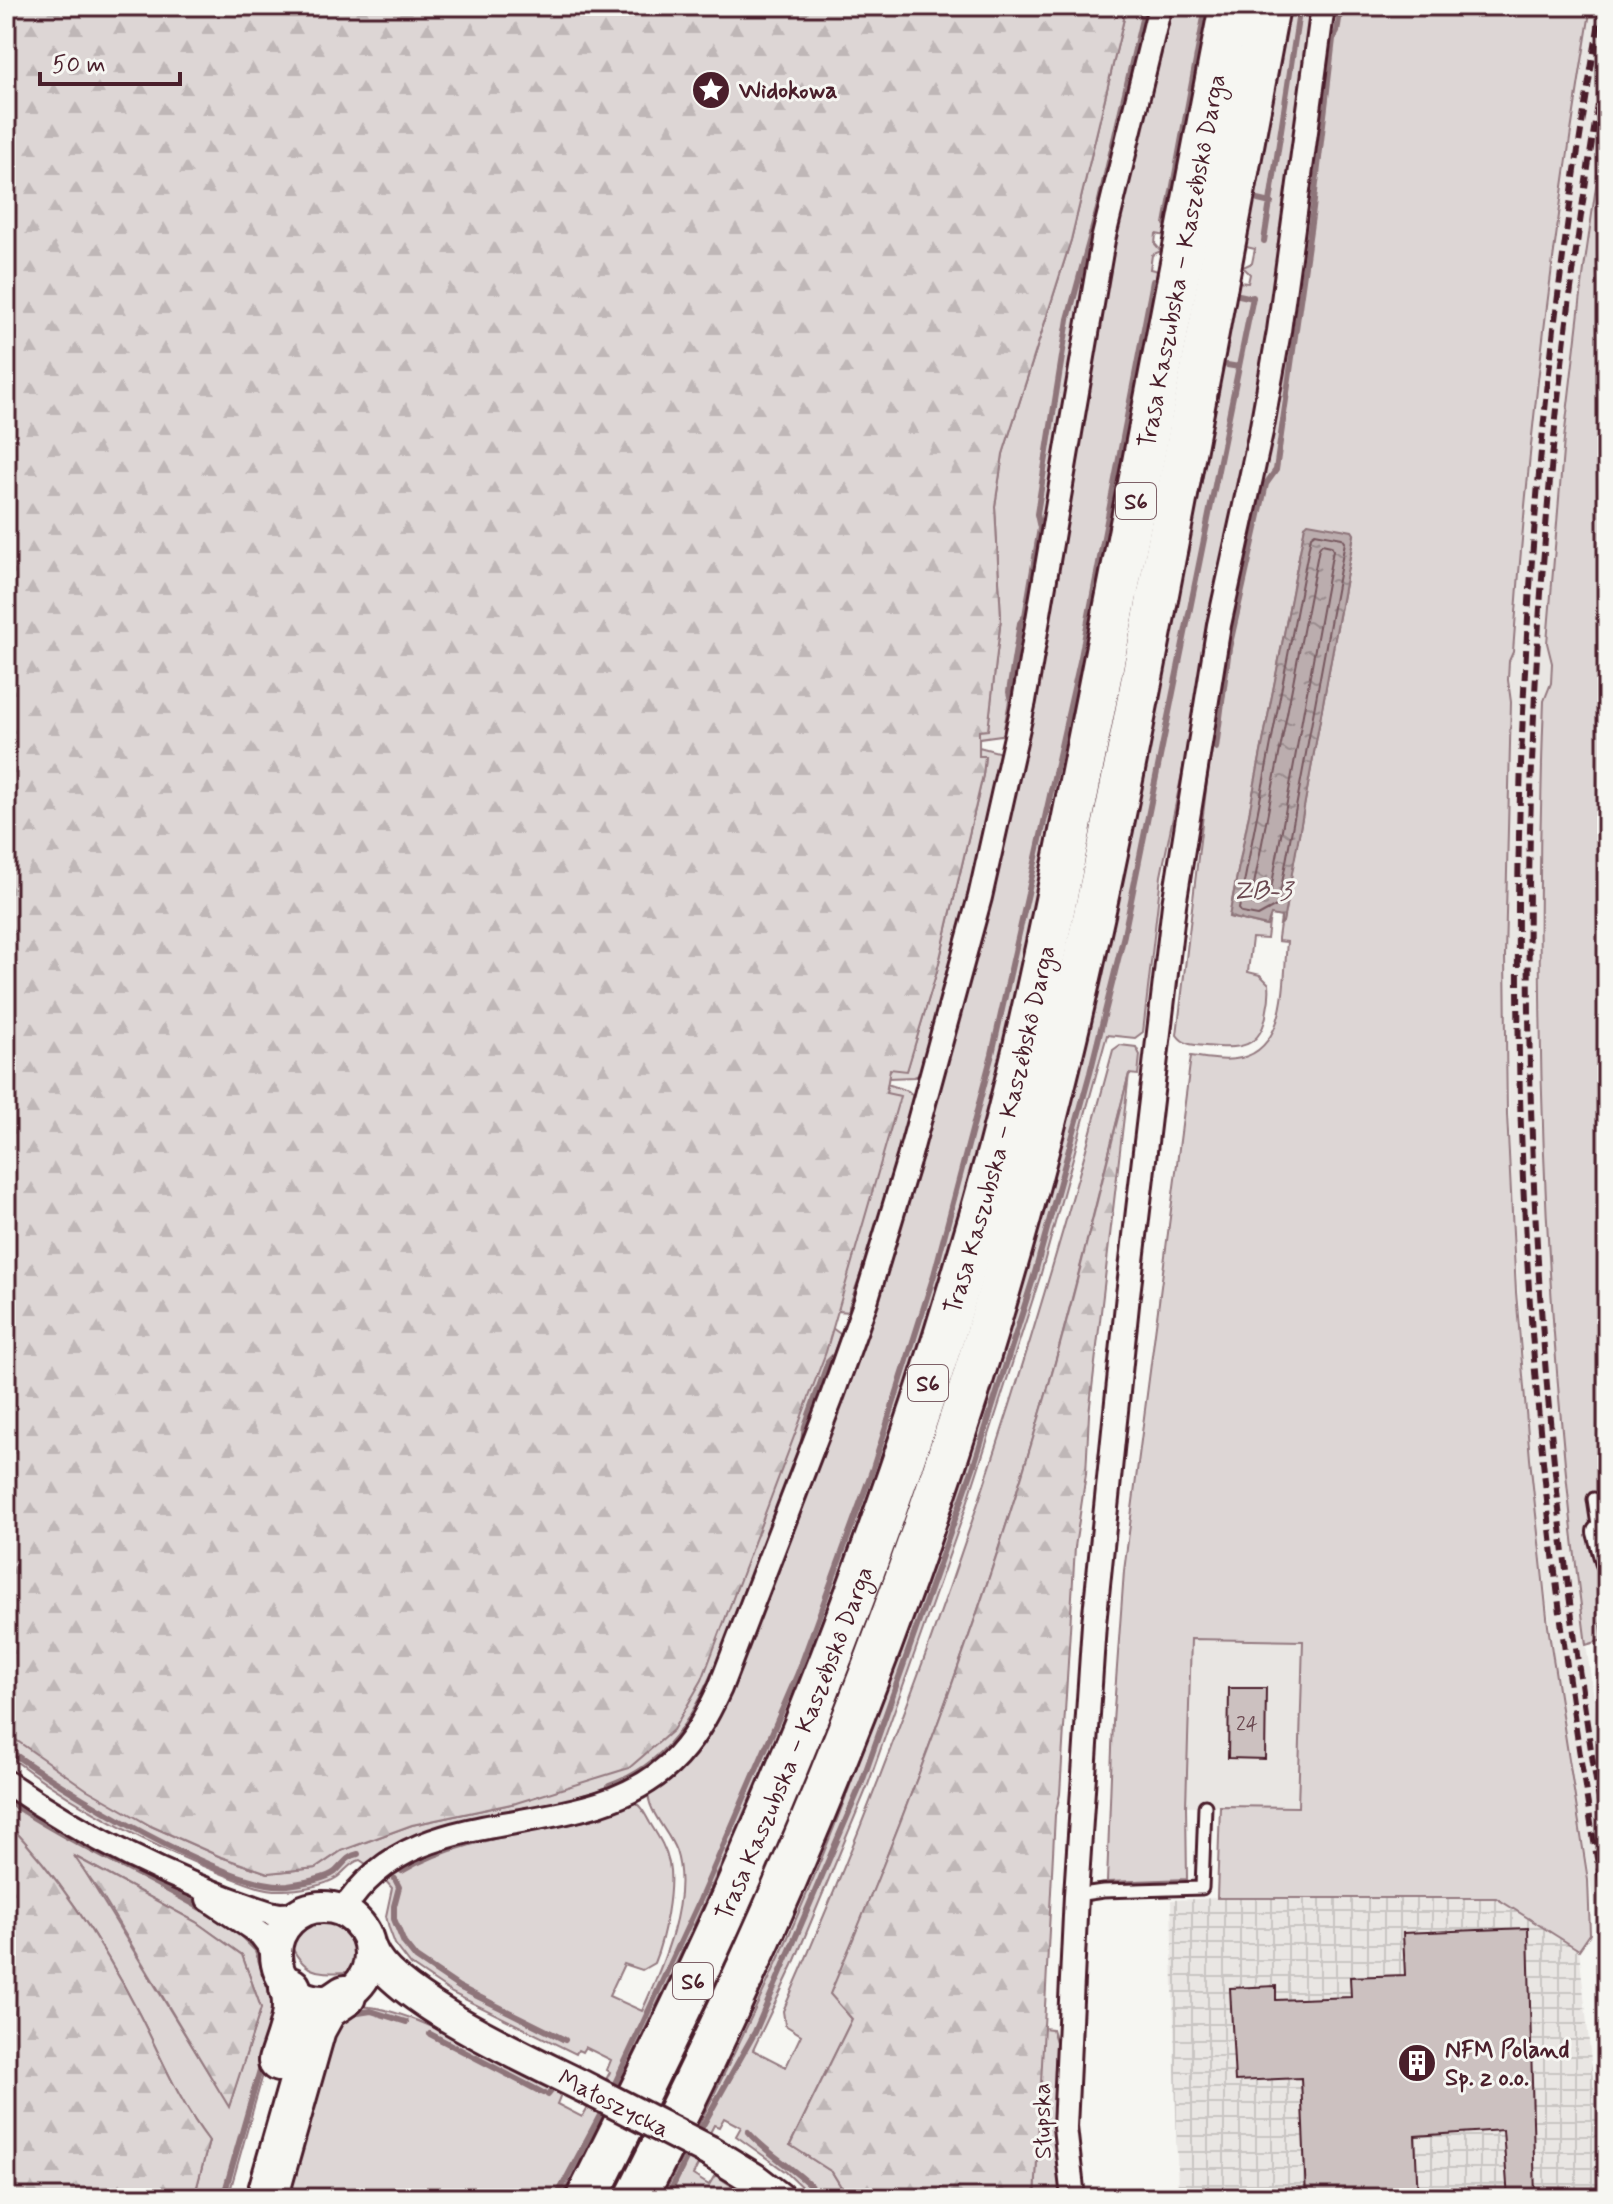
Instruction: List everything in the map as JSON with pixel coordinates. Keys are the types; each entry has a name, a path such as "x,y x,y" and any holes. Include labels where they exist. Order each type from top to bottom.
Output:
{"highway":[{"name":"Trasa Kaszubska – Kaszëbskô Darga","path":"587,2198 677,2014 790,1760 906,1449 974,1235 1003,1130 1068,841 1139,488 1230,6"},
{"name":"Trasa Kaszubska – Kaszëbskô Darga","path":"636,2198 724,2021 831,1776 917,1549 1012,1246 1094,915 1123,777 1269,6"},
{"path":"241,2198 291,2022 294,2003 283,1972"},
{"path":"267,2198 315,2029 326,2009 347,1994"}],"main road":[{"path":"323,1906 343,1911 361,1925 370,1947 368,1970 362,1981 347,1994 322,2001 310,1999 283,1972 281,1932 299,1914 323,1906"},
{"name":"Małoszycka","path":"370,1947 380,1967 444,2016 709,2151 779,2198"},
{"name":"Małoszycka","path":"347,1994 377,1994 444,2016"}],"street":[{"path":"343,1911 358,1890 377,1872 419,1846 460,1832 589,1806 640,1785 669,1764 688,1744 720,1688 866,1301 909,1158 980,897 1024,701 1103,240 1160,6"},
{"name":"Słupska","path":"1073,2198 1065,2127 1076,1895 1094,1624 1128,1295 1174,905 1219,625 1251,482 1279,331 1323,6"},
{"path":"1603,1532 1607,1561"},
{"path":"6,1782 73,1825 180,1880 260,1934 283,1972"},
{"path":"180,1880 270,1913 299,1914"}],"lane":[{"path":"1594,1499 1603,1532"},
{"path":"1076,1895 1103,1891 1202,1888 1205,1806"}],"shaded area":[{"path":"1591,6 1607,6 1607,111 1573,354 1556,525 1547,643 1552,663 1551,683 1544,701 1538,954 1541,1120 1556,1373 1579,1597 1607,1786 1607,1978 1560,1709 1530,1459 1511,1190 1505,956 1511,702 1509,662 1513,652 1530,436 1550,264"},
{"path":"1191,1639 1304,1641 1298,1807 1186,1806"},
{"path":"1496,1898 1579,1950 1606,2198 1178,2198 1171,1900"}],"green space":[{"path":"6,6 1127,6 1071,240 1003,454 995,506 1001,618 988,730 979,731 979,756 985,756 983,775 937,971 907,1071 890,1069 886,1093 900,1096 826,1352 702,1680 673,1730 629,1768 516,1803 412,1825 341,1851 316,1868 268,1873 221,1857 151,1826 86,1789 6,1733"},
{"path":"1127,6 1153,6 1031,616 1025,624 1013,692 1016,702 1008,734 979,738 979,730 988,729 1001,618 995,506 1003,454 1071,240"},
{"path":"1167,6 1212,6 1166,236 1156,234 1155,244 1161,251 1152,255 1150,269 1162,272 1072,742 1021,976 962,1208 924,1336 835,1589 786,1713 679,1958 561,2198 281,2198 327,2032 355,2007 374,2007 399,2014 489,2054 561,2094 557,2104 582,2117 588,2107 591,2108 610,2072 607,2070 611,2060 585,2047 576,2054 452,1993 411,1965 395,1944 389,1928 386,1916 392,1888 384,1879 429,1851 630,1800 634,1802 644,1813 666,1852 670,1874 669,1900 654,1963 642,1970 624,1964 609,1996 642,2011 658,1974 678,1912 680,1870 676,1851 651,1806 648,1790 679,1764 917,1153 1096,314"},
{"path":"1287,6 1316,6 1271,339 1161,876 1143,1032 1135,1038 1107,1035 1040,1277 963,1516 868,1785 793,1965 753,2050 786,2067 801,2035 785,2025 783,2011 880,1776 967,1537 1044,1295 1113,1050 1120,1045 1136,1047 1140,1055 1138,1075 1129,1074 1062,1338 992,1569 942,1712 831,1993 852,2019 790,2145 832,2172 848,2198 813,2198 786,2172 736,2136 741,2127 724,2118 719,2127 714,2125 695,2162 698,2165 693,2175 709,2185 715,2175 750,2198 662,2198 805,1899 875,1714 1241,249 1244,250 1238,282 1248,283 1250,274 1243,267 1252,263 1255,249 1242,246"},
{"path":"1334,6 1591,6 1544,328 1526,490 1513,652 1509,661 1511,702 1505,956 1507,1114 1516,1292 1530,1459 1548,1626 1588,1880 1590,1934 1579,1950 1496,1898 1217,1898 1220,1806 1298,1807 1303,1641 1191,1639 1187,1879 1107,1882 1113,1722 1124,1571 1191,1056 1222,1060 1241,1058 1267,1041 1275,1026 1283,993 1287,942 1278,941 1281,917 1282,923 1354,535 1305,526 1229,917 1266,926 1270,915 1267,939 1252,938 1248,972 1260,975 1269,984 1264,1023 1260,1033 1247,1044 1228,1047 1189,1044 1177,1035 1222,654"},
{"path":"1607,111 1607,1524 1590,1526 1607,1594 1601,1624 1603,1640 1586,1645 1560,1410 1551,1292 1541,1056 1541,819 1544,701 1551,683 1552,663 1547,643 1564,439"},
{"path":"979,747 998,752 1004,761 924,1073 914,1077 888,1078 890,1068 907,1070 937,971 983,775 985,756 979,756"},
{"path":"1129,1074 1089,1414 1086,1474 1075,1547 1060,1794 1055,1815 1035,2198 848,2198 832,2172 790,2145 852,2019 830,1994 888,1854 992,1570 1062,1338"},
{"path":"887,1084 908,1091 915,1097 888,1206 851,1312 837,1311 899,1096 886,1094"},
{"path":"832,1328 843,1336 725,1654 691,1724 665,1756 626,1783 382,1852 366,1864 360,1860 353,1863 325,1883 276,1890 239,1880 139,1837 57,1790 6,1754 6,1733 151,1826 221,1857 268,1873 316,1868 341,1851 412,1825 516,1803 756,1537"},
{"path":"6,1795 77,1839 218,1913 258,1945 271,1976 279,2018 228,2198 194,2198 209,2141 179,2094 95,1936 62,1888 6,1821","holes":["76,1857 196,1922 242,1955 261,2008 229,2106"]},
{"path":"6,1821 62,1888 95,1936 179,2094 209,2141 194,2198 6,2198"},
{"path":"74,1856 196,1922 242,1955 261,2008 229,2107 104,1899"},
{"path":"323,1917 342,1923 354,1936 359,1952 355,1972 324,1972 309,1968 289,1942 307,1922"},
{"path":"1043,2028 1052,2029 1056,2042 1054,2136 1061,2198 1035,2198"}],"water":[{"name":"ZB-3","path":"1308,523 1352,531 1354,534 1283,922 1281,924 1281,917 1271,915 1267,926 1229,917"}],"building":[{"path":"1229,1688 1266,1688 1265,1759 1228,1758"},
{"name":"NFM Poland Sp. z o.o.","path":"1528,1928 1535,2198 1508,2198 1503,2130 1415,2136 1418,2198 1306,2198 1301,2078 1235,2081 1230,1988 1276,1986 1276,2000 1351,1997 1350,1977 1405,1975 1403,1933"}],"waterway":[{"path":"1006,729 1020,623 1025,616 1040,528 1037,514 1068,319 1099,205 1145,6"},
{"path":"1166,224 1206,6"},
{"path":"1264,241 1300,6"},
{"path":"1216,748 1229,648 1266,484 1276,470 1313,209 1333,39 1341,6"},
{"path":"1258,200 1271,203"},
{"path":"611,2092 700,1900 798,1673 873,1468 934,1275 992,1054 1081,657 1153,281"},
{"path":"1239,295 1253,298"},
{"path":"698,2134 755,2032 862,1782 973,1468 1034,1276 1124,935 1253,297"},
{"path":"1227,365 1239,367"},
{"path":"851,1307 867,1262"},
{"path":"803,1442 805,1426 828,1362 835,1355 841,1338"},
{"path":"609,1786 629,1777 663,1753 688,1722 717,1666"},
{"path":"6,1748 62,1786 144,1833 227,1872 261,1883 288,1885 319,1879 335,1872 358,1854"},
{"path":"6,1800 58,1832 219,1919"},
{"path":"402,1871 425,1859 473,1842 602,1815"},
{"path":"395,1879 399,1887 394,1919 404,1943 416,1958 459,1987 565,2040"},
{"path":"242,1935 257,1950 273,1998"},
{"path":"352,2014 371,2011 406,2022"},
{"path":"430,2034 543,2093"},
{"path":"223,2198 262,2063"},
{"path":"548,2095 555,2086"},
{"path":"556,2198 605,2106"},
{"path":"748,2132 823,2198"},
{"path":"667,2198 690,2151"},
{"path":"731,2198 728,2197 736,2184"}],"railway":[{"path":"1602,6 1565,244 1538,482 1523,721 1518,960 1524,1200 1541,1439 1569,1677 1607,1914"},
{"path":"1607,52 1573,275 1548,499 1534,723 1529,948 1533,1174 1548,1398 1573,1622 1607,1845"}],"place":[{"name":"Widokowa","path":"711,90"},
{"name":"NFM Poland Sp. z o.o.","path":"1417,2063"}]}
